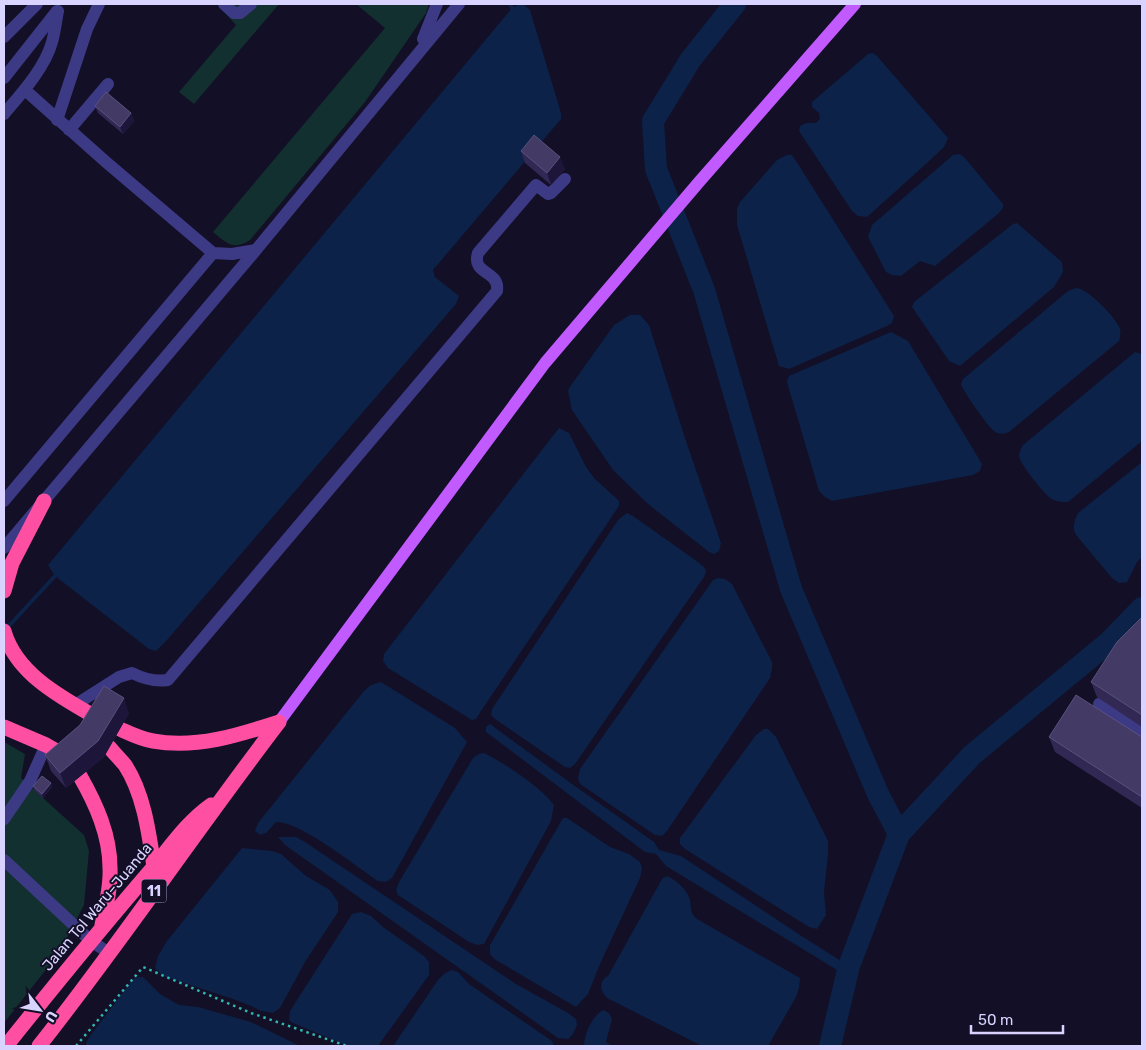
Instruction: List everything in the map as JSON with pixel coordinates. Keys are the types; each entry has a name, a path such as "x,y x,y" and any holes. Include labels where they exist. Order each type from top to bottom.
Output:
{"highway":[{"path":"4,591 12,563 44,501"},
{"path":"6,638 20,663 47,686 95,725 75,705 47,686"},
{"path":"120,729 154,741 206,742 238,735 280,722"},
{"name":"Jalan Tol Waru–Juanda","path":"39,1046 87,985 191,842 222,796 280,722"},
{"path":"4,727 46,745 67,757"},
{"path":"109,747 124,764 132,778 148,826 154,867 150,897"},
{"path":"80,776 105,828 110,867 108,897 102,927"},
{"name":"Jalan Tol Waru–Juanda","path":"6,1046 186,826 199,813 222,796"}],"main road":[{"path":"280,722 498,424 545,363 699,182 855,4"}],"street":[{"path":"4,37 8,23 36,4"},
{"path":"57,120 88,29 99,4"},
{"path":"224,4 234,13 240,13 251,4"},
{"path":"417,52 437,4"},
{"path":"4,548 256,250 417,52 459,4"},
{"path":"4,78 59,7"},
{"path":"4,114 25,90 47,54 52,42 59,7"},
{"path":"69,130 108,84"},
{"path":"25,90 57,120 213,253 232,254 256,250"},
{"path":"75,705 119,678 132,673 141,678 160,682 168,680 497,291 498,284 478,266 476,259 478,253 536,185 548,194 552,193 566,178"},
{"path":"4,500 213,253"},
{"path":"1100,704 1142,733"},
{"path":"4,819 30,781 46,745"},
{"path":"4,860 91,940 109,953"}],"path":[{"path":"76,1046 143,967 251,1013 347,1046"}],"green space":[{"path":"232,4 279,4 194,104 179,92 236,25 223,11"},
{"path":"356,4 429,4 426,13 365,102 250,240 239,245 226,242 213,232 385,28"},
{"path":"4,742 25,754 21,778 84,835 89,851 84,905 59,953 4,1023"}],"water":[{"path":"523,4 530,10 561,113 561,119 433,270 435,277 459,296 456,304 167,640 156,651 149,649 55,576 48,565 512,8"},
{"path":"873,53 948,138 944,147 867,217 858,216 852,211 799,131 800,126 806,123 816,123 820,119 819,113 812,107 812,102 868,54"},
{"path":"960,154 1003,204 1003,208 935,266 920,261 901,276 886,272 868,237 872,225 953,155"},
{"path":"787,155 792,155 798,164 894,316 892,323 887,326 789,369 779,366 737,225 737,209 740,202 777,160"},
{"path":"1017,223 1062,262 1063,272 1054,287 960,366 949,361 912,307 914,302 1013,224"},
{"path":"1076,288 1081,289 1101,304 1118,324 1120,329 1119,341 1009,432 1002,434 996,432 981,416 964,390 961,385 963,379 1068,291"},
{"path":"630,315 640,315 649,325 721,543 719,551 714,554 648,504 613,470 572,410 569,388 614,325"},
{"path":"891,332 908,341 982,464 980,471 973,475 832,501 819,491 787,382 789,376"},
{"path":"1135,352 1142,354 1142,441 1068,502 1051,499 1037,484 1020,460 1019,456 1023,445"},
{"path":"559,428 569,433 586,467 595,479 619,501 619,506 476,719 472,720 388,668 383,661 384,654"},
{"path":"1142,462 1142,557 1137,562 1127,582 1119,583 1112,578 1076,535 1074,524 1078,513"},
{"path":"627,513 698,562 706,571 704,577 575,764 570,768 565,767 495,719 491,715 492,709 618,520"},
{"path":"718,578 725,579 732,584 772,662 770,678 667,831 662,836 655,835 580,784 578,778 580,769 713,580"},
{"path":"381,682 455,728 467,742 392,878 386,882 378,881 343,856 299,829 276,822 266,833 260,835 255,831 258,823 364,691 371,685"},
{"path":"490,724 654,842 659,850 681,856 849,966 847,976 666,866 656,854 645,852 486,732 486,727"},
{"path":"764,729 768,729 776,737 828,841 824,892 826,915 817,929 809,927 680,844 680,838 756,735"},
{"path":"484,753 522,776 541,791 554,805 551,821 484,944 477,945 469,942 398,895 396,890 473,758"},
{"path":"563,818 567,818 610,847 629,854 640,862 642,868 640,878 588,994 576,1007 494,959 490,954 490,945"},
{"path":"278,837 296,837 305,842 516,984 568,1013 576,1019 577,1025 573,1034 568,1039 558,1038 285,845"},
{"path":"242,848 272,851 281,854 306,876 330,890 338,902 338,912 305,962 280,1008 273,1013 261,1011 233,999 163,976 155,968 158,956 167,941"},
{"path":"667,876 687,892 692,912 697,919 800,978 796,997 768,1046 702,1046 607,998 603,992 601,983 608,976 662,879"},
{"path":"361,912 371,916 383,927 424,956 429,962 429,975 378,1046 348,1046 289,1020 290,1011 352,914"},
{"path":"452,970 458,972 469,984 552,1041 554,1046 393,1046 438,980 445,973"},
{"path":"143,977 160,994 179,1005 198,1007 251,1022 300,1046 87,1046 86,1043 90,1036 133,979"},
{"path":"603,1010 609,1013 612,1019 606,1042 612,1046 585,1046 590,1025"}],"building":[{"path":"106,92 131,113 120,127 95,106"},
{"path":"534,135 560,157 547,173 521,151"},
{"path":"1142,617 1142,715 1091,682 1117,642"},
{"path":"104,686 124,698 98,741 60,773 45,755 80,725"},
{"path":"1076,695 1142,737 1142,797 1049,737"},
{"path":"42,776 51,783 42,794 33,786"}],"waterway":[{"path":"510,4 512,8"},
{"path":"735,4 691,59 653,121 656,169 704,290 791,589 878,794 899,834"},
{"path":"7,628 55,576"},
{"path":"830,1046 849,966 899,834 972,755 1109,642 1142,608"}]}
